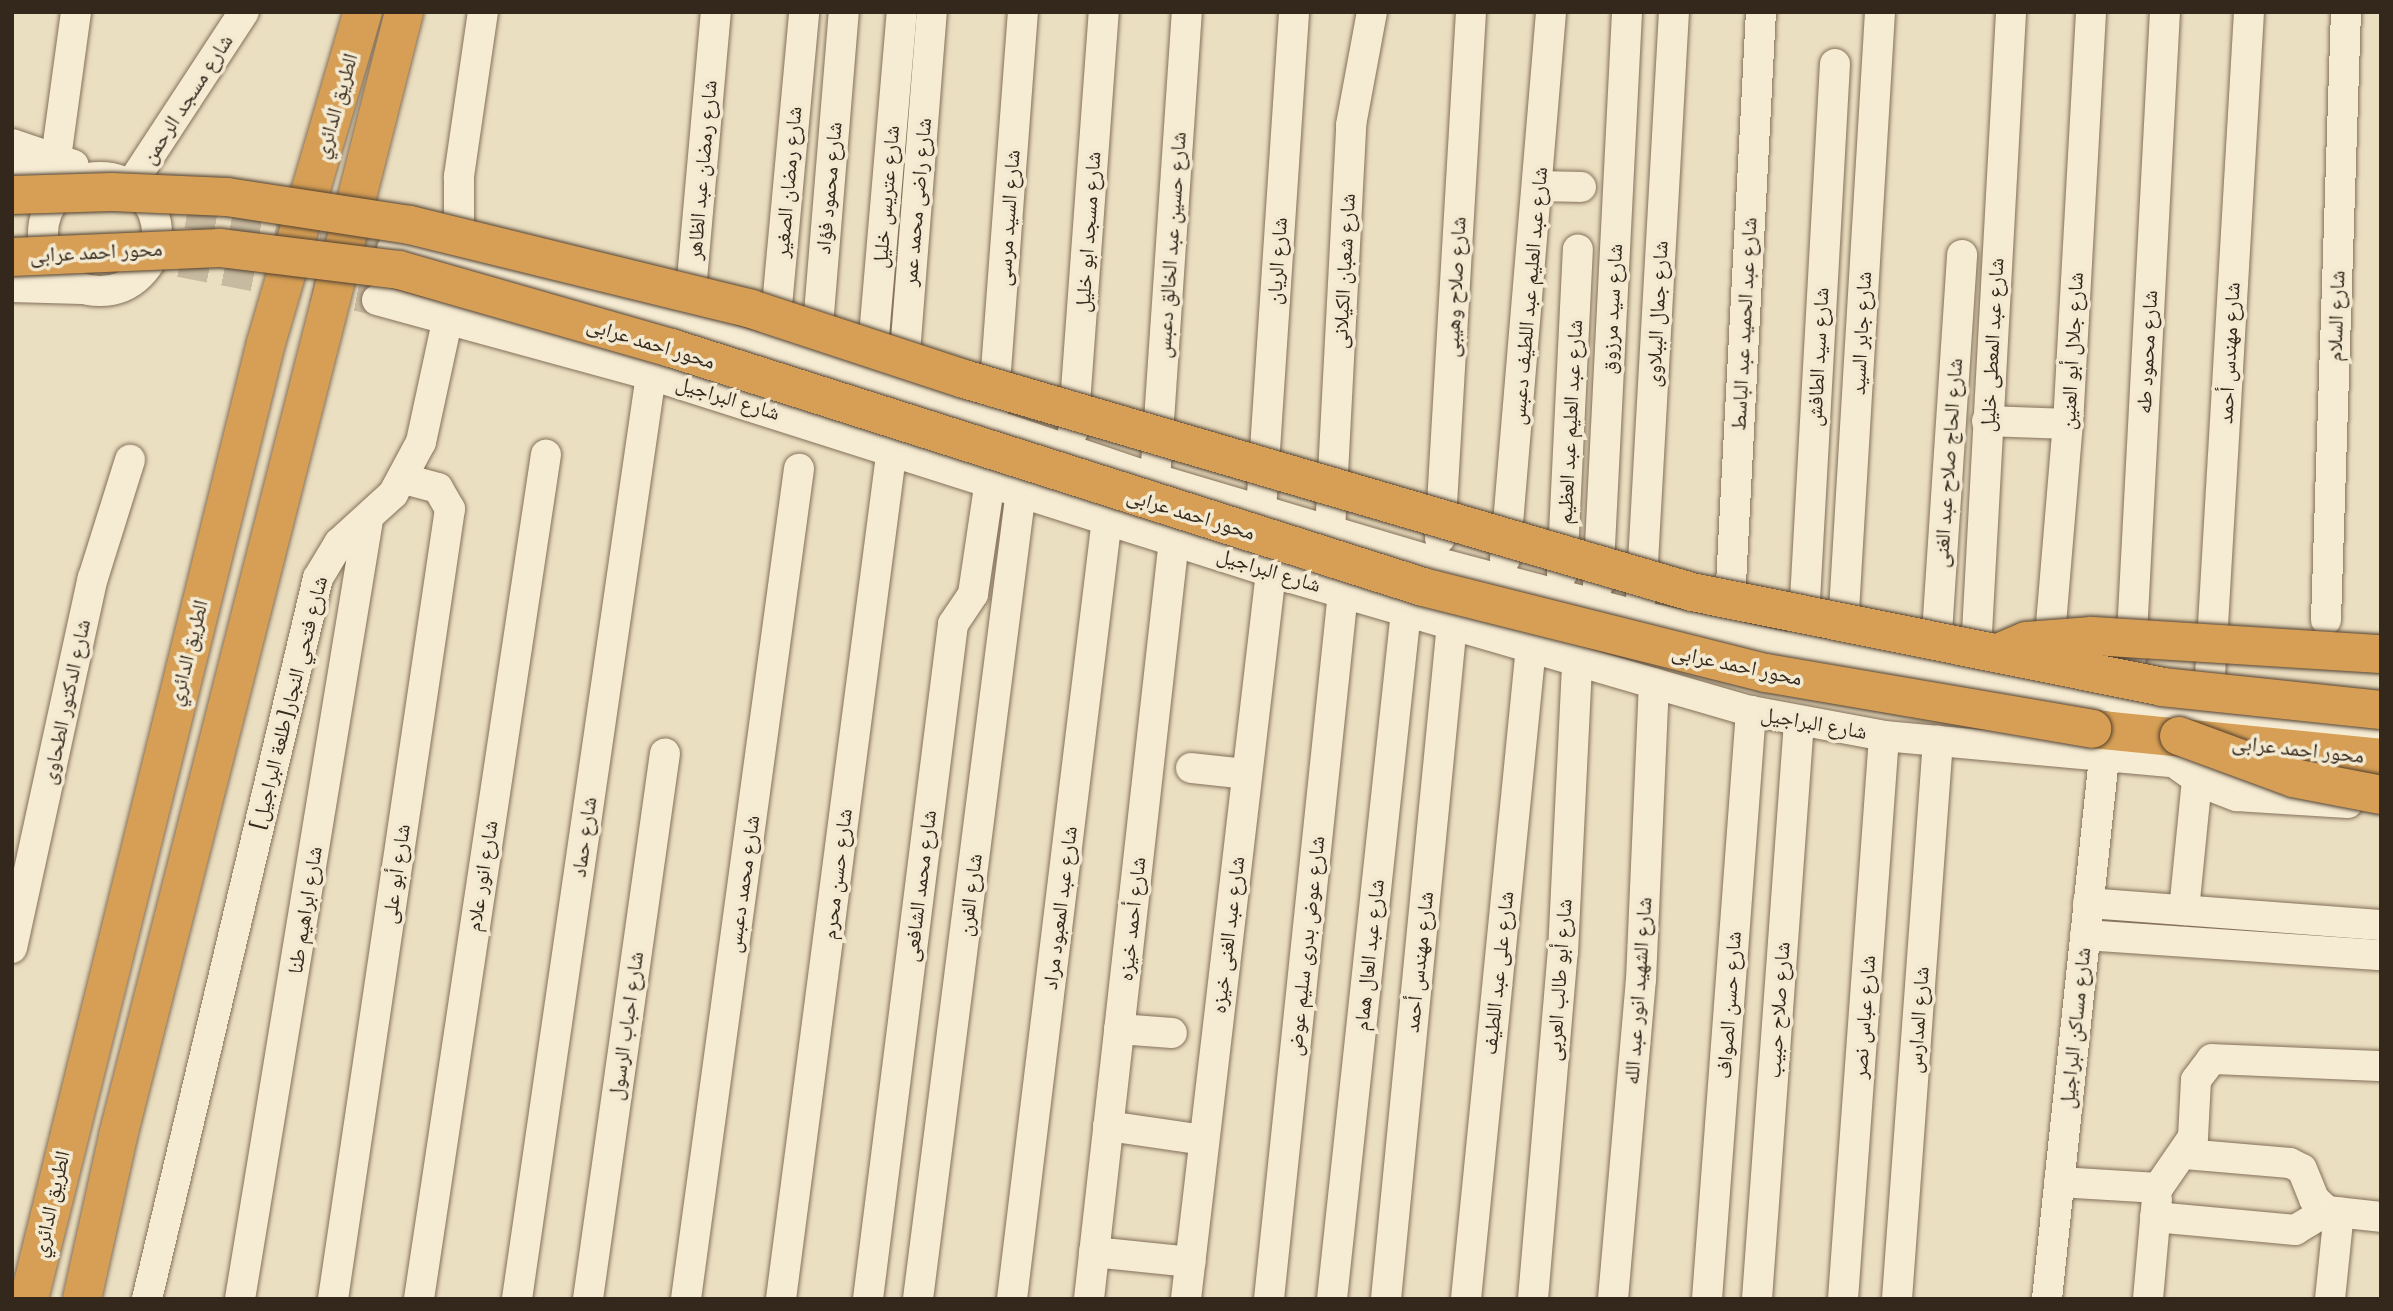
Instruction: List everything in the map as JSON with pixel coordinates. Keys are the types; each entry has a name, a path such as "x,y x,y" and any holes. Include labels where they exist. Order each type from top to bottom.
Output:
{"highway":[{"name":"الطريق الدائري","path":"29,1299 69,1126 266,343 363,12"},
{"name":"الطريق الدائري","path":"82,1299 118,1136 404,12"},
{"path":"12,195 112,192 277,201 537,254 751,309 964,379 1617,573 1984,666 2381,710"},
{"name":"محور احمد عرابى","path":"12,257 220,248 399,270 671,348 1461,597 1766,673 2092,729 2184,760 2381,758"},
{"path":"1984,666 2026,641 2061,636 2381,654"},
{"path":"2184,760 2381,795"}],"street":[{"path":"56,158 76,12"},
{"name":"شارع مسجد الرحمن","path":"119,182 244,12"},
{"name":"شارع فتحي النجار[طلعة البراجيل]","path":"146,1299 314,591 330,554 368,520 404,479 423,432 459,266 459,176 483,12"},
{"name":"شارع رمضان عبد الظاهر","path":"688,327 716,12"},
{"name":"شارع رمضان الصغير","path":"772,352 804,12"},
{"name":"شارع محمود فؤاد","path":"815,364 844,12"},
{"name":"شارع عتريس خليل","path":"870,382 902,12"},
{"name":"شارع راضى محمد عمر","path":"901,393 932,12"},
{"name":"شارع السيد مرسى","path":"992,424 1023,12"},
{"name":"شارع مسجد ابو خليل","path":"1072,452 1104,12"},
{"name":"شارع حسين عبد الخالق دعبس","path":"1154,479 1187,12"},
{"name":"شارع الريان","path":"1261,510 1294,12"},
{"name":"شارع شعبان الكيلانى","path":"1330,531 1351,125 1372,12"},
{"name":"شارع صلاح وهيبى","path":"1439,563 1471,12"},
{"name":"شارع عبد العليم عبد اللطيف دعبس","path":"1503,580 1540,186 1551,12"},
{"name":"شارع سيد مرزوق","path":"1584,662 1597,605 1628,12"},
{"name":"شارع جمال الببلاوى","path":"1640,616 1675,12"},
{"name":"شارع عبد الحميد عبد الباسط","path":"1728,636 1761,12"},
{"name":"شارع جابر السيد","path":"1833,726 1841,653 1880,12"},
{"name":"شارع عبد المعطى خليل","path":"1984,666 1987,421 2011,12"},
{"name":"شارع جلال أبو العنين","path":"2059,690 2068,424 2091,12"},
{"name":"شارع محمود طه","path":"2140,697 2165,12"},
{"name":"شارع مهندس أحمد","path":"2209,693 2249,12"},
{"name":"شارع السلام","path":"2326,620 2346,12"},
{"name":"شارع سيد الطافش","path":"1802,650 1835,64"},
{"path":"12,144 119,182 151,208 187,213"},
{"path":"12,170 62,194"},
{"path":"12,195 62,194 119,182"},
{"path":"1540,186 1581,187"},
{"path":"62,194 44,226 46,253 61,276 85,289"},
{"path":"12,286 108,291 127,285 166,259 151,208"},
{"path":"392,249 688,327 815,364 1154,479 1439,563 1640,616 1802,650 1841,653 1935,670 1984,666 2059,690 2140,697 2381,738"},
{"name":"شارع عبد العليم عبد العظيم","path":"1561,594 1578,249"},
{"name":"شارع الحاج صلاح عبد الغنى","path":"1935,670 1962,255"},
{"name":"شارع البراجيل","path":"377,300 447,316 651,375 892,448 1271,572 1751,711 1884,736 2104,758 2184,760"},
{"name":"شارع حماد","path":"517,1299 651,375"},
{"path":"1987,421 2068,424"},
{"name":"شارع حسن محرم","path":"781,1299 892,448"},
{"name":"شارع انور علام","path":"419,1299 546,454"},
{"name":"شارع الدكتور الطحاوى","path":"12,948 93,578 130,460"},
{"name":"شارع محمد دعبس","path":"686,1299 799,469"},
{"name":"شارع أبو على","path":"333,1299 450,509 438,488 404,479"},
{"name":"شارع محمد الشافعى","path":"868,1299 953,624 973,594 990,480"},
{"name":"شارع الفرن","path":"918,1299 1021,490"},
{"name":"شارع عبد المعبود مراد","path":"1012,1299 1107,518"},
{"name":"شارع ابراهيم طنا","path":"240,1299 368,520"},
{"name":"شارع أحمد خيزه","path":"1089,1299 1174,540"},
{"name":"شارع عبد الغنى خيزه","path":"1186,1299 1271,572"},
{"name":"شارع عوض بدرى سليم عوض","path":"1269,1299 1343,593"},
{"name":"شارع عبد العال همام","path":"1332,1299 1406,611"},
{"name":"شارع مهندس أحمد","path":"1387,1299 1452,624"},
{"name":"شارع على عبد اللطيف","path":"1466,1299 1531,648"},
{"name":"شارع أبو طالب العربى","path":"1533,1299 1563,952 1584,662"},
{"name":"شارع الشهيد انور عبد الله","path":"1613,1299 1641,980 1654,683"},
{"path":"2140,697 2209,693 2381,698"},
{"name":"شارع حسن الصواف","path":"1707,1299 1751,711"},
{"name":"شارع صلاح حبيب","path":"1757,1299 1799,722"},
{"name":"شارع عباس نصر","path":"1843,1299 1884,736"},
{"name":"شارع المدارس","path":"1897,1299 1938,741"},
{"name":"شارع احباب الرسول","path":"588,1299 665,753"},
{"name":"شارع مساكن البراجيل","path":"2047,1299 2104,758"},
{"path":"2184,760 2381,782"},
{"path":"2184,760 2255,800 2381,806"},
{"path":"2184,760 2184,910"},
{"path":"1191,768 1247,774"},
{"path":"2085,935 2371,954 2372,924 2088,904"},
{"path":"1119,1029 1172,1033"},
{"path":"2156,1298 2155,1217 2158,1188 2185,1154 2193,1137 2196,1080 2212,1059 2381,1066"},
{"path":"1108,1126 1204,1140"},
{"path":"2185,1154 2296,1165 2306,1175 2314,1199 2333,1211 2381,1217"},
{"path":"2059,1182 2158,1188"},
{"path":"2155,1217 2294,1230 2333,1211"},
{"path":"2330,1299 2333,1211"},
{"path":"1094,1252 1190,1262"}],"tunnel":[{"path":"187,213 392,249"},
{"path":"180,262 377,300"}]}
